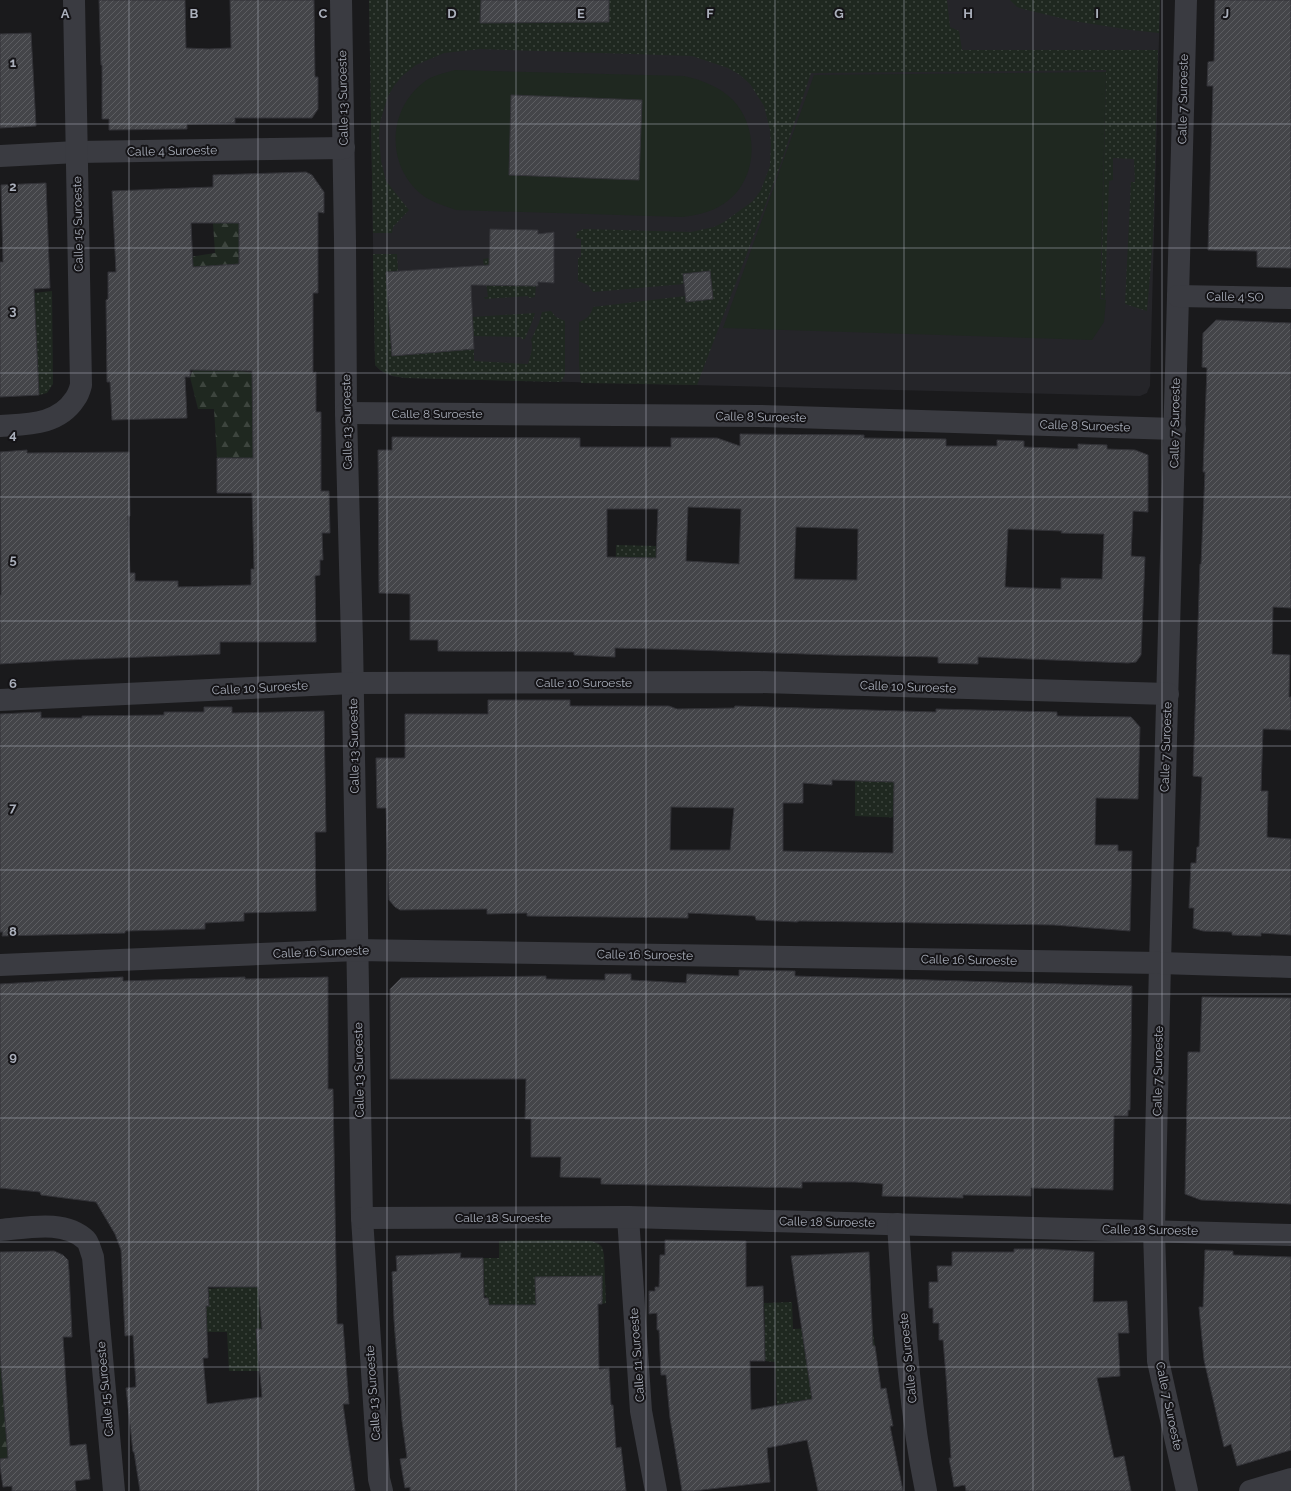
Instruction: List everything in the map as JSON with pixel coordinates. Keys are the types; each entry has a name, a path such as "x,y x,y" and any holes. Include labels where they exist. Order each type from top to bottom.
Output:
{"street":[{"name":"Calle 15 Suroeste","path":"0,426 36,423 60,416 75,399 81,385 74,0"},
{"name":"Calle 13 Suroeste","path":"341,0 344,148 346,413 353,683 362,1218 379,1479 382,1491"},
{"name":"Calle 7 Suroeste","path":"1186,0 1154,1231 1158,1361 1187,1491"},
{"name":"Calle 4 Suroeste","path":"0,156 77,152 344,148"},
{"name":"Calle 4 SO","path":"1178,296 1291,298"},
{"name":"Calle 8 Suroeste","path":"346,413 760,416 1175,429"},
{"name":"Calle 10 Suroeste","path":"0,700 353,683 759,682 1168,694"},
{"name":"Calle 16 Suroeste","path":"0,965 357,950 1160,963 1291,968"},
{"name":"Calle 18 Suroeste","path":"362,1218 628,1217 1291,1235"},
{"name":"Calle 11 Suroeste","path":"628,1217 641,1411 656,1491"},
{"name":"Calle 9 Suroeste","path":"898,1224 907,1354 919,1457 926,1491"},
{"name":"Calle 15 Suroeste","path":"0,1230 53,1227 72,1230 87,1240 94,1257 114,1491"},
{"path":"1250,1491 1291,1479"}],"shaded area":[{"path":"369,0 1160,0 1150,386 1147,393 1140,396 406,378 391,376 381,371 375,365"}],"green space":[{"path":"369,0 481,0 480,23 608,22 609,0 947,0 950,27 959,31 962,50 1158,50 1153,239 1147,311 1125,304 1131,182 1135,182 1134,159 1113,158 1113,180 1109,181 1105,299 1101,298 1106,70 811,73 779,169 697,385 581,383 579,365 579,322 588,316 593,307 685,296 686,302 713,298 709,271 683,274 684,284 593,292 588,285 578,281 578,258 581,257 581,239 576,238 577,232 584,229 691,232 714,227 724,222 753,201 761,190 770,166 770,130 764,106 750,84 740,75 728,68 692,56 481,49 444,53 416,65 402,76 388,96 380,122 379,137 381,161 386,181 409,210 393,227 392,233 373,233"},
{"path":"1010,0 1160,0 1159,33 1073,21 1017,7"},
{"path":"455,70 684,76 697,80 728,95 742,112 748,126 751,141 751,156 748,171 742,185 733,197 720,206 706,212 683,217 456,210 436,203 425,197 412,185 403,171 398,156 396,140 397,124 403,108 412,94 424,82 435,76","holes":["511,96 642,100 639,180 509,175"]},
{"path":"1106,72 1100,299 1106,300 1104,322 1092,340 723,328 814,75"},
{"path":"213,223 239,223 242,266 188,267 189,257 215,253"},
{"path":"373,254 397,254 398,271 386,273 392,356 474,349 474,361 528,364 532,349 531,340 539,323 542,312 551,311 556,317 565,321 565,375 561,382 406,378 393,376 382,371 375,365"},
{"path":"489,258 536,286 535,297 529,298 528,296 485,299 484,297 488,297 483,259"},
{"path":"52,291 53,384 47,393 39,395 34,293"},
{"path":"535,313 525,339 522,339 521,337 473,336 472,317"},
{"path":"195,366 252,373 252,403 258,409 253,426 253,458 217,458 214,409 198,409 190,377"},
{"path":"616,545 658,546 657,580 615,597"},
{"path":"855,781 895,782 934,819 855,816"},
{"path":"499,1241 591,1241 602,1247 604,1255 606,1303 602,1304 601,1276 536,1277 536,1305 500,1306 500,1351 465,1350 396,1353 394,1327 463,1324 463,1328 490,1326 488,1298 484,1295 483,1258 499,1258"},
{"path":"258,1287 261,1329 256,1330 259,1371 229,1371 227,1332 196,1332 195,1306 209,1306 208,1289"},
{"path":"792,1302 793,1329 872,1325 875,1346 806,1355 812,1399 777,1405 775,1362 765,1361 755,1330 765,1330 764,1303"},
{"path":"0,1345 6,1429 18,1457 0,1459"}],"building":[{"path":"99,0 185,0 186,48 209,49 231,48 230,0 314,0 315,77 318,77 318,109 312,118 235,118 235,123 187,124 187,129 109,130 109,119 102,119 102,65"},
{"path":"481,0 609,0 609,22 480,23"},
{"path":"1215,0 1291,0 1291,268 1257,267 1257,251 1208,250 1213,86 1207,86 1208,62 1214,61"},
{"path":"31,33 36,126 0,128 0,34"},
{"path":"511,95 642,100 639,180 509,175"},
{"path":"306,172 312,175 324,192 324,213 318,212 318,293 313,293 313,373 316,372 316,412 321,412 321,491 329,491 330,533 322,533 323,560 320,560 320,575 315,576 316,642 220,642 220,654 0,664 0,452 27,450 27,453 129,452 130,516 128,516 130,573 135,573 135,581 178,581 178,587 251,585 251,569 254,569 252,493 217,493 217,458 253,458 252,371 190,370 190,377 185,377 187,418 112,420 110,382 107,382 106,300 108,299 108,272 116,272 112,191 213,187 213,175","holes":["191,223 239,223 239,264 193,267"]},
{"path":"46,183 50,288 34,289 39,395 0,397 0,262 3,262 1,185"},
{"path":"490,229 538,230 538,234 554,232 554,283 538,282 538,286 471,285 474,349 392,356 386,272 489,265"},
{"path":"710,271 713,299 686,302 683,274"},
{"path":"1216,320 1291,323 1291,608 1273,607 1272,654 1290,655 1289,697 1291,697 1291,730 1263,729 1261,791 1268,791 1267,837 1291,839 1291,935 1261,933 1261,936 1232,935 1232,932 1203,931 1193,928 1194,908 1189,908 1191,863 1196,863 1197,847 1199,847 1202,777 1193,776 1200,564 1205,472 1203,472 1207,368 1202,367 1203,333"},
{"path":"740,434 864,435 864,438 946,439 946,446 997,446 997,440 1024,441 1024,447 1078,449 1078,444 1107,445 1107,449 1135,450 1148,455 1148,512 1133,511 1131,556 1145,557 1141,655 1136,662 1128,663 978,657 978,664 938,663 938,657 615,648 615,657 574,655 574,652 438,651 438,640 410,640 410,594 379,593 378,450 392,450 392,437 580,438 580,447 671,447 671,438 717,438 740,446","holes":["688,507 741,509 739,564 686,561","607,509 658,509 656,558 607,557","796,527 858,529 857,580 794,579","1008,529 1062,531 1061,533 1104,534 1102,579 1061,578 1061,589 1005,587"]},
{"path":"488,700 570,700 570,706 669,706 677,709 734,708 735,706 936,712 936,709 1057,712 1057,716 1131,717 1140,727 1138,799 1096,798 1095,845 1118,845 1118,851 1132,851 1130,931 1054,925 797,922 756,920 755,916 688,913 688,918 527,916 527,913 487,914 487,909 400,910 389,900 386,808 377,808 376,758 405,758 405,714 488,714","holes":["832,780 894,782 893,853 783,851 783,803 803,803 803,783 832,785","671,807 734,808 730,850 670,850"]},
{"path":"204,707 232,707 232,713 324,711 326,832 315,832 316,911 244,913 244,921 205,923 205,929 125,931 125,933 2,936 3,932 0,932 0,714 41,712 41,718 82,718 82,716 164,715 164,712 204,712"},
{"path":"739,970 795,971 795,976 1132,986 1130,1110 1128,1110 1128,1116 1114,1116 1113,1190 1031,1188 1031,1196 963,1195 963,1198 882,1196 883,1184 855,1182 802,1182 802,1188 601,1184 601,1178 560,1177 561,1157 531,1157 531,1119 525,1119 526,1079 390,1079 390,989 401,978 546,976 546,979 605,980 605,974 631,974 631,980 686,983 687,974 739,976"},
{"path":"123,977 123,981 245,977 245,979 328,977 328,1089 333,1089 337,1324 343,1324 349,1404 343,1404 355,1491 140,1491 133,1452 126,1388 136,1387 133,1335 125,1336 121,1250 115,1234 96,1202 41,1195 40,1192 0,1188 0,984","holes":["208,1287 258,1287 262,1329 256,1329 262,1397 207,1404 203,1358 208,1358 206,1306 209,1306"]},
{"path":"1202,997 1291,998 1291,1204 1201,1200 1185,1194 1188,1052 1200,1052"},
{"path":"665,1240 746,1241 746,1287 763,1286 765,1361 750,1361 751,1410 812,1399 791,1256 869,1252 873,1346 875,1346 881,1389 886,1388 893,1426 890,1426 903,1491 818,1491 807,1440 767,1448 770,1482 682,1491 670,1418 666,1375 661,1375 657,1313 649,1314 649,1291 655,1291 655,1287 659,1287 660,1255 665,1255"},
{"path":"1014,1249 1094,1252 1093,1302 1127,1301 1129,1333 1118,1333 1120,1376 1097,1378 1114,1458 1124,1456 1131,1491 966,1491 965,1485 954,1487 949,1458 951,1458 943,1340 939,1340 939,1323 933,1323 933,1308 929,1308 929,1282 938,1282 937,1266 952,1266 952,1252 1014,1252"},
{"path":"1205,1250 1233,1251 1233,1255 1291,1257 1291,1450 1237,1466 1231,1444 1224,1447 1204,1360 1199,1307 1203,1307"},
{"path":"54,1251 63,1255 68,1260 69,1271 72,1337 63,1337 70,1446 86,1444 90,1479 75,1481 76,1491 12,1491 12,1486 3,1487 0,1467 0,1459 8,1458 0,1354 0,1252"},
{"path":"461,1253 460,1258 483,1258 484,1298 488,1298 489,1305 536,1305 535,1277 602,1276 602,1304 598,1304 599,1369 609,1368 611,1405 613,1405 616,1448 621,1447 626,1491 410,1491 410,1487 405,1488 400,1459 407,1458 402,1421 394,1320 392,1272 397,1271 396,1256"}]}
